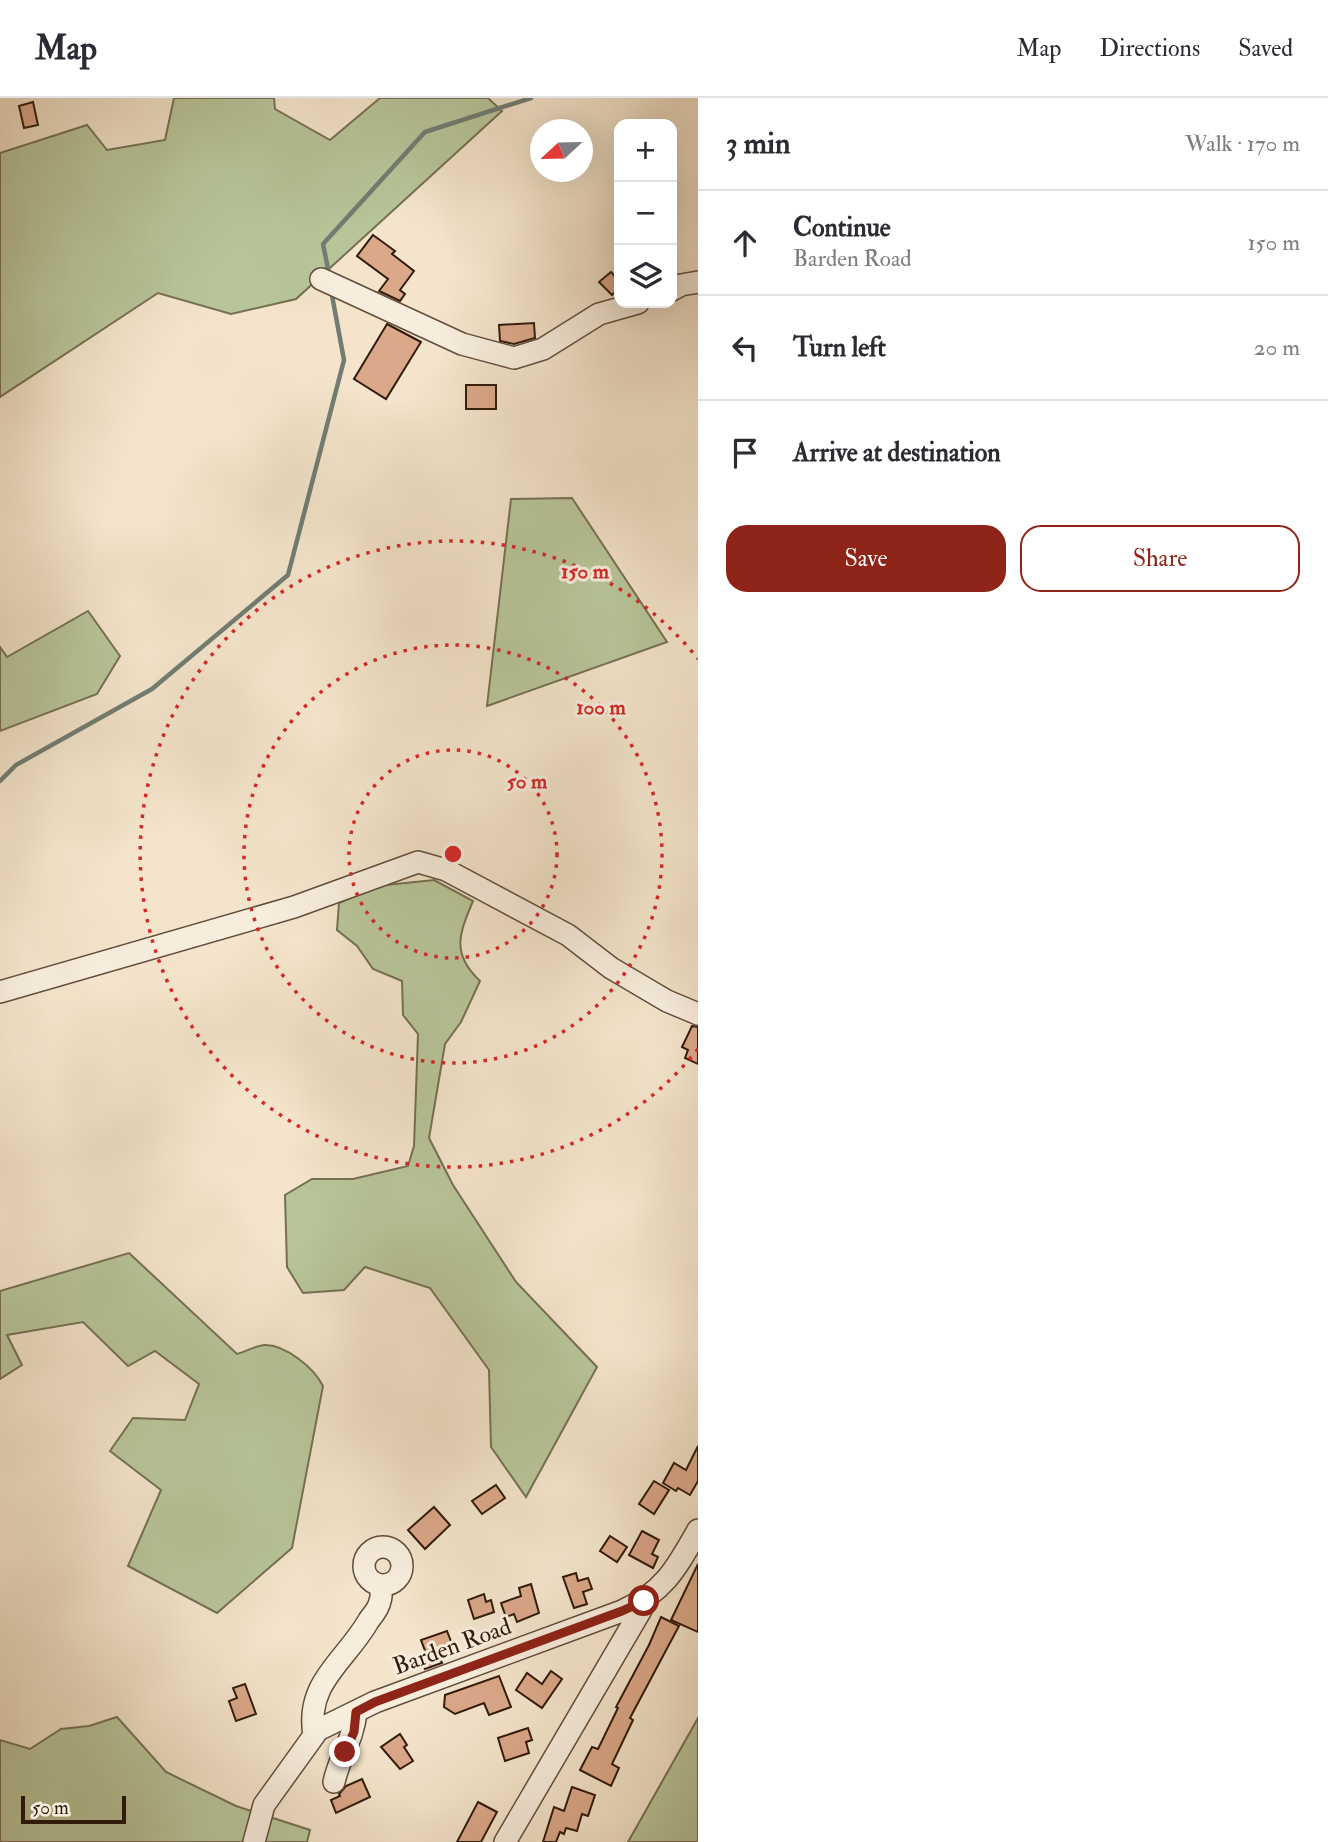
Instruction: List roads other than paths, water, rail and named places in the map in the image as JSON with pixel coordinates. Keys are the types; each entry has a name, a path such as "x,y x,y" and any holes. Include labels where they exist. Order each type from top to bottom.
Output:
{"street":[{"path":"321,279 462,344 514,358 543,349 599,314 620,308"},
{"path":"677,287 698,282"},
{"path":"0,992 294,907 418,862 446,870 568,935 611,968 667,1001 698,1014"},
{"name":"Barden Road","path":"254,1842 264,1805 318,1730 375,1702 644,1601 662,1587 698,1530"},
{"path":"314,1735 311,1719 317,1692 327,1674 370,1619 380,1602 381,1585"},
{"path":"505,1842 644,1601"},
{"path":"334,1782 354,1732 356,1712"}],"waterway":[{"path":"329,274 323,244 425,132 531,98"},
{"path":"0,781 16,765 152,689 288,575 344,360 331,290"}]}
